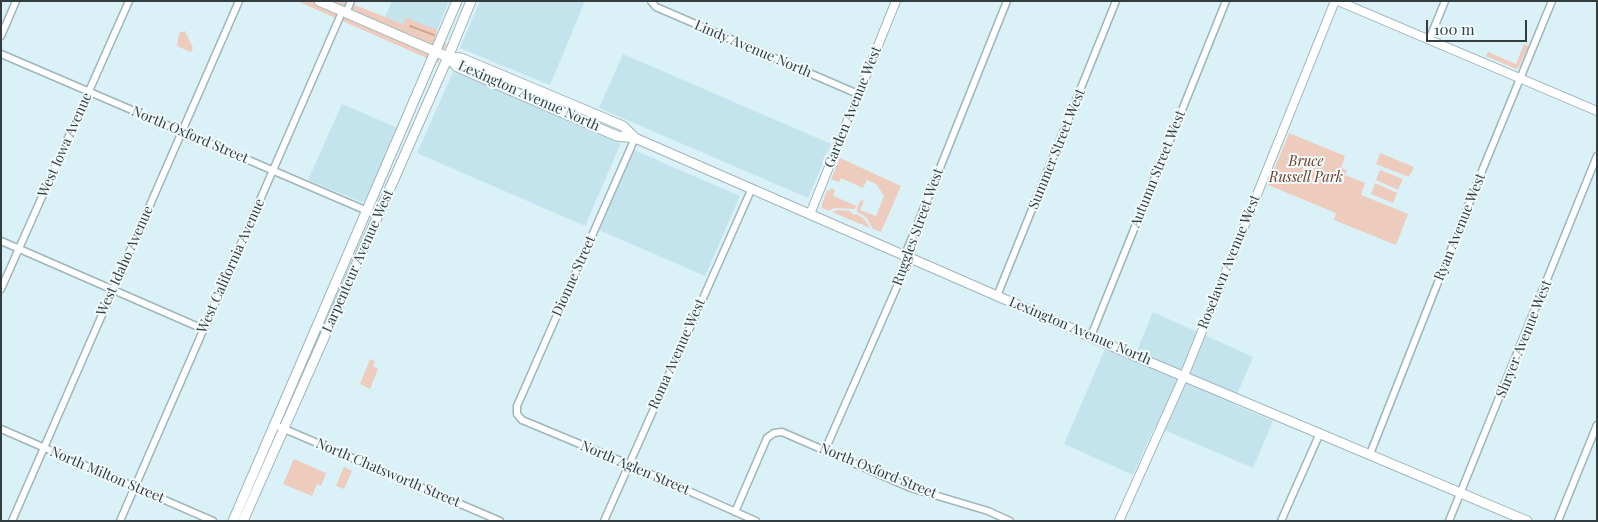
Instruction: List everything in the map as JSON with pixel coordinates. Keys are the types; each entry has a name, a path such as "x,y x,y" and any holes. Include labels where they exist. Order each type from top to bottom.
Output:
{"main road":[{"name":"Lexington Avenue North","path":"318,1 448,58 461,58 623,126 635,138 1184,376 1527,521"},
{"name":"Larpenteur Avenue West","path":"243,521 279,426 367,210 457,1"},
{"name":"Larpenteur Avenue West","path":"233,521 379,216 471,1"}],"street":[{"path":"1,36 16,1"},
{"name":"West Iowa Avenue","path":"1,289 128,1"},
{"name":"West Idaho Avenue","path":"12,521 238,1"},
{"name":"West California Avenue","path":"120,521 273,170 351,1"},
{"name":"Lindy Avenue North","path":"651,1 656,7 858,94"},
{"name":"Garden Avenue West","path":"810,214 896,1"},
{"name":"Ruggles Street West","path":"825,450 906,266 905,255 1007,1"},
{"name":"Summer Street West","path":"998,296 1116,1"},
{"name":"Autumn Street West","path":"1091,336 1226,1"},
{"path":"1336,1 1597,110"},
{"name":"Roselawn Avenue West","path":"1119,521 1184,376 1336,1"},
{"path":"1429,40 1445,1"},
{"name":"Ryan Avenue West","path":"1370,454 1552,1"},
{"name":"North Oxford Street","path":"1,54 89,90 379,216"},
{"name":"Dionne Street","path":"517,414 516,406 635,138"},
{"name":"Shryer Avenue West","path":"1449,521 1462,493 1597,156"},
{"name":"Roma Avenue West","path":"604,521 752,188"},
{"path":"1,241 203,329"},
{"name":"North Aglen Street","path":"517,414 522,420 628,464 756,521"},
{"path":"1558,521 1597,425"},
{"name":"North Chatsworth Street","path":"279,426 500,521"},
{"name":"North Milton Street","path":"1,429 212,521"},
{"name":"North Oxford Street","path":"735,512 767,438 774,433 782,432 911,488 988,511 1010,521"},
{"path":"1281,521 1320,433"}],"shaded area":[{"path":"392,1 449,1 434,37 385,17"},
{"path":"480,1 585,1 550,85 460,48"},
{"path":"623,54 831,144 808,198 599,108"},
{"path":"453,72 621,143 585,226 417,153"},
{"path":"342,104 400,129 368,200 362,202 308,180"},
{"path":"634,150 740,196 705,276 599,230"},
{"path":"1153,312 1253,357 1233,404 1273,421 1253,468 1155,426 1133,475 1064,444 1105,349 1133,361"}],"green space":[{"path":"297,1 345,1 405,25 404,17 437,30 436,38 447,44 438,63"},
{"path":"185,31 193,48 191,52 177,46 179,33"},
{"path":"1524,44 1529,46 1516,69 1486,56 1488,52 1516,64"},
{"name":"Bruce Russell Park","path":"1289,133 1345,156 1341,168 1347,170 1345,175 1365,183 1361,195 1408,214 1396,245 1334,220 1336,213 1268,185"},
{"path":"1380,153 1414,167 1409,177 1376,164"},
{"path":"840,158 901,186 881,232 873,229 866,217 857,212 857,208 861,200 864,201 860,210 876,216 884,196 876,184 867,180 863,188 841,178 839,182 831,179"},
{"path":"1380,170 1403,179 1398,190 1376,180"},
{"path":"1375,183 1397,193 1393,203 1371,194"},
{"path":"831,188 835,190 833,196 857,206 854,209 834,208 829,211 822,208 827,190 830,191"},
{"path":"838,210 850,211 854,215 857,214 865,220 870,228 832,212"},
{"path":"370,359 375,361 373,366 378,369 370,389 360,384"},
{"path":"294,459 326,473 321,486 317,484 312,496 283,484"},
{"path":"344,467 352,471 344,489 336,486"}],"waterway":[{"path":"410,26 434,35"}]}
